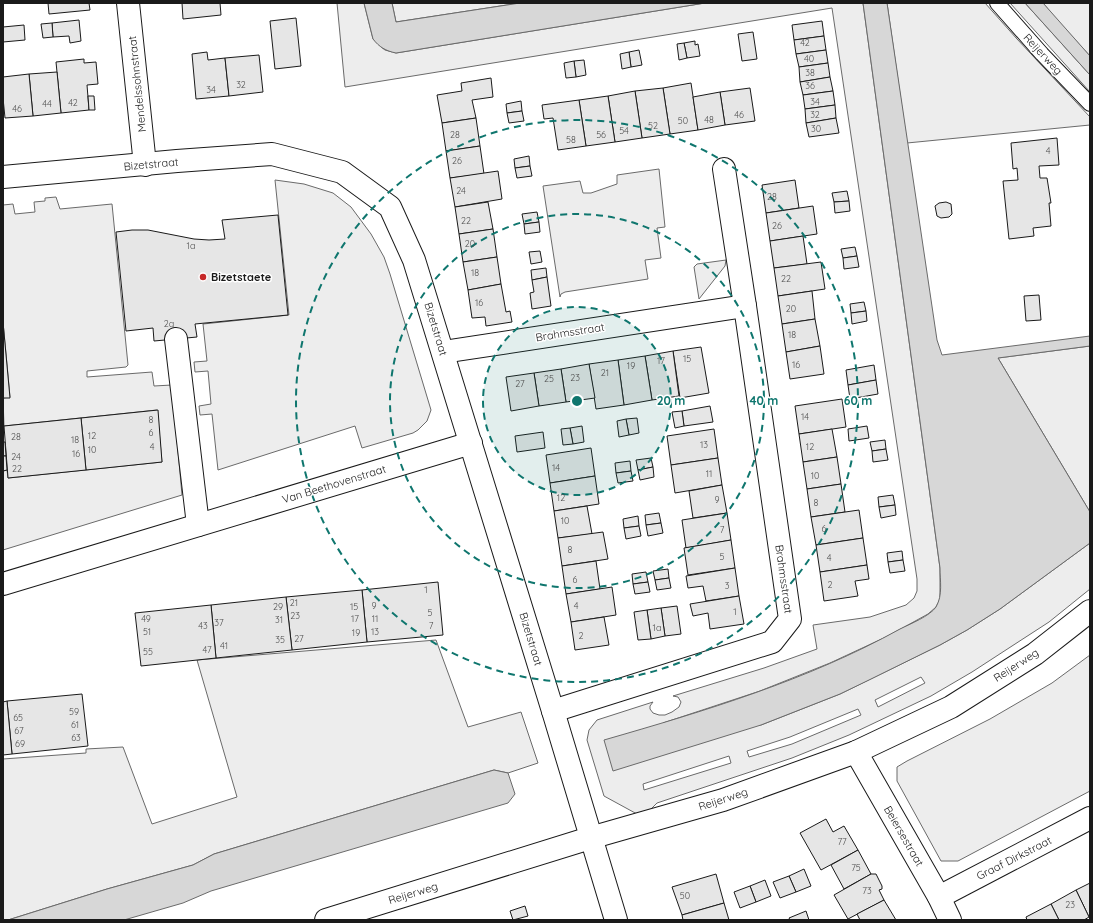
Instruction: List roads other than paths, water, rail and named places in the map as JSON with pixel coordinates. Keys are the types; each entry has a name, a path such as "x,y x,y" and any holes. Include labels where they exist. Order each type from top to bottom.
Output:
{"street":[{"name":"Mendelssohnstraat","path":"128,3 145,165"},
{"name":"Bizetstraat","path":"3,177 272,154 342,172 390,207 414,260 616,920"},
{"name":"Brahmsstraat","path":"553,711 772,642 790,619 724,168"},
{"name":"Brahmsstraat","path":"443,352 745,306"},
{"path":"176,339 198,525"},
{"name":"Van Beethovenstraat","path":"3,584 471,443"},
{"name":"Reijerweg","path":"326,920 590,838 723,800 856,752 951,707 1035,654 1090,612"},
{"name":"Beiersestraat","path":"856,752 939,897 950,920"},
{"name":"Graaf Dirkstraat","path":"939,897 1090,818"}],"lane":[{"name":"Reijerweg","path":"997,3 1042,54 1090,104"}],"place":[{"name":"Bizetstaete","path":"203,277"}]}
